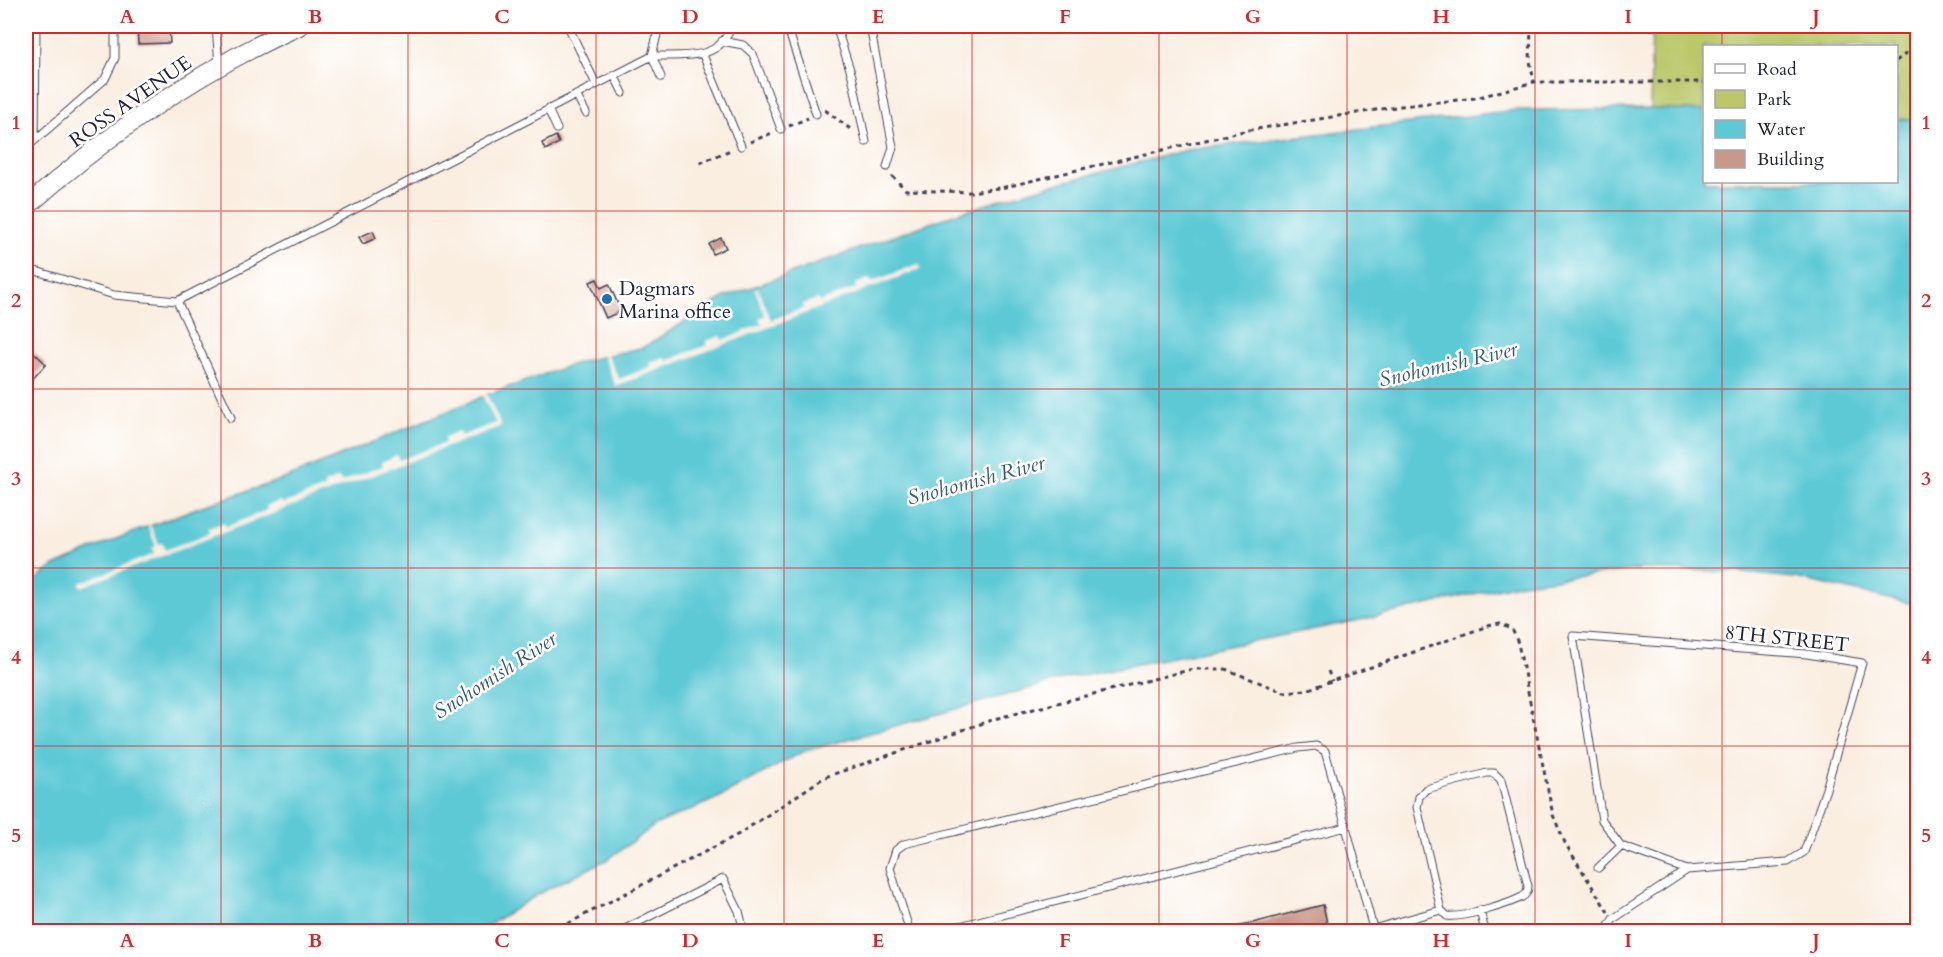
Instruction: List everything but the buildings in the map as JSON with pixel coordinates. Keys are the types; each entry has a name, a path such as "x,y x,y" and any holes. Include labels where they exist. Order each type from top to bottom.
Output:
{"street":[{"name":"ROSS AVENUE","path":"26,207 56,181 159,104 254,45 299,26"}],"lane":[{"path":"35,140 36,26"},
{"path":"26,148 105,79 115,58 115,26"},
{"path":"216,26 220,66"},
{"path":"568,26 596,84"},
{"path":"659,26 652,56 661,77"},
{"path":"26,268 114,296 177,301 652,56 703,55 718,48 730,26"},
{"path":"787,26 816,114"},
{"path":"836,26 852,76 866,142"},
{"path":"870,26 893,147 887,167"},
{"path":"722,41 743,45 753,54 781,129"},
{"path":"703,55 741,146"},
{"path":"615,75 623,93"},
{"path":"576,95 586,113"},
{"path":"548,109 557,129"},
{"path":"177,301 231,418"},
{"name":"8TH STREET","path":"1605,932 1613,919 1687,870 1788,862 1804,852 1826,789 1863,663 1807,654 1573,636 1602,820 1621,846"},
{"path":"910,932 890,867 896,850 904,844 1298,748 1316,746 1325,751 1374,930 1441,909"},
{"path":"1494,773 1501,780 1528,892 1522,897 1480,910 1455,917 1447,916 1441,909 1417,807 1419,797 1426,789 1494,773"},
{"path":"936,932 1346,827"},
{"path":"1598,868 1621,846 1687,870"},
{"path":"619,932 723,879 739,911 744,932"},
{"path":"1480,910 1485,932"}],"path":[{"path":"1531,26 1530,61 1534,82"},
{"path":"1898,59 1917,45"},
{"path":"887,167 906,190 971,192 1048,177 1244,131 1360,112 1476,98 1534,82 1703,82"},
{"path":"700,163 826,110 866,142"},
{"path":"552,932 739,834 825,777 922,742 998,718 1193,669 1225,669 1284,692 1306,690 1488,626 1500,624 1512,629 1518,643 1553,815 1565,843 1613,919"},
{"path":"1328,671 1332,681"},
{"path":"1556,932 1568,929 1569,932"}],"green space":[{"path":"1652,26 1917,26 1917,120 1898,119 1898,45 1703,45 1703,111 1650,109"}],"water":[{"name":"Snohomish River","path":"1516,110 1703,111 1703,183 1898,183 1898,119 1917,120 1917,605 1796,578 1732,572 1643,569 1522,583 1360,620 1067,678 802,752 718,798 657,824 608,859 540,893 479,931 26,932 26,587 54,566 199,507 284,479 489,394 579,362 644,347 725,297 955,214 1029,191 1186,150"}],"pier":[{"path":"919,264 920,269 616,386 602,354 606,353 619,379 651,367 650,363 665,358 667,361 707,345 706,341 721,336 723,340 762,324 759,318 765,316 755,288 757,287 771,320 804,308 803,304 818,299 820,302 856,288 856,284 870,278 871,282"},
{"path":"486,393 501,426 81,587 80,583 154,554 152,548 156,546 147,524 149,523 159,544 162,543 165,550 210,533 209,528 224,523 226,527 267,510 266,506 281,501 283,504 325,488 324,484 339,478 341,482 383,466 382,462 397,455 399,460 445,443 444,438 459,432 461,436 496,423 482,394"}],"place":[{"name":"Dagmars Marina office","path":"607,299"}]}
